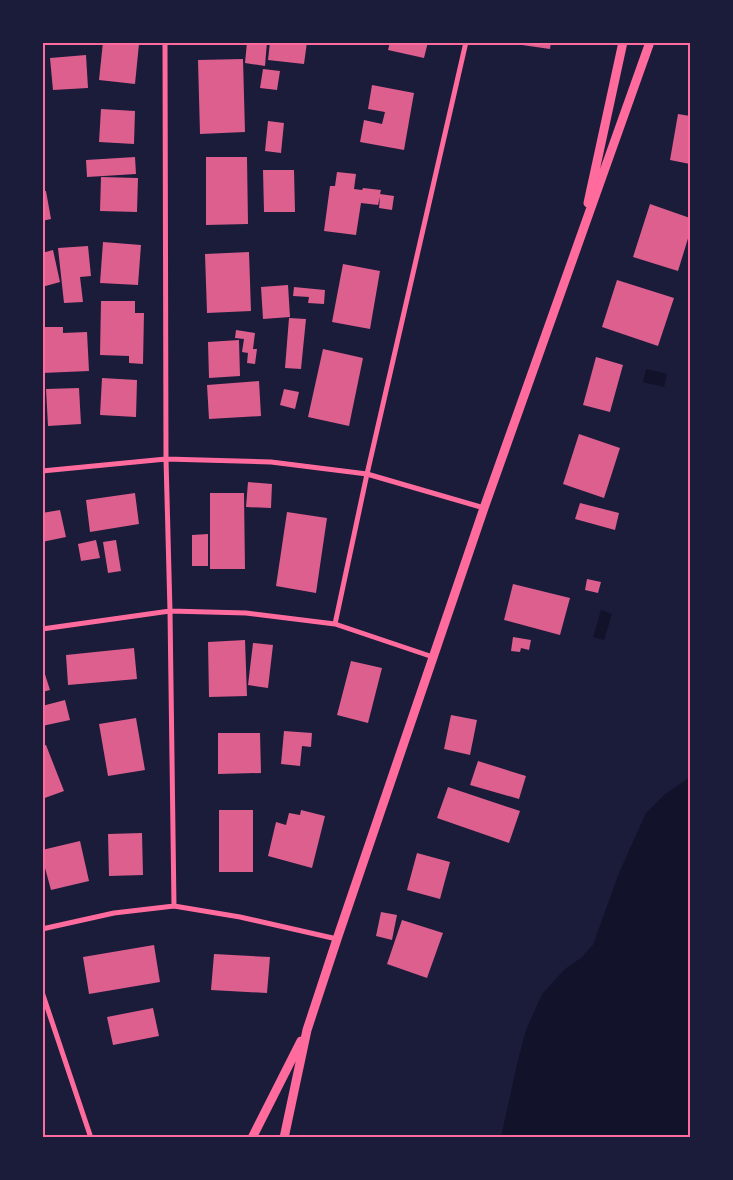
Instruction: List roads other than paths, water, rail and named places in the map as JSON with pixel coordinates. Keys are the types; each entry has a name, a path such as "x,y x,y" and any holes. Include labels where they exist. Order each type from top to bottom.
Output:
{"street":[{"path":"165,42 166,458 174,906"},
{"path":"335,624 367,474 466,42"},
{"path":"580,237 623,42"},
{"path":"284,1138 307,1030 336,939 484,508 650,42"},
{"path":"42,470 166,458 271,462 367,474 484,508"},
{"path":"42,629 170,611 246,613 335,624 434,657"},
{"path":"42,929 114,914 174,906 240,917 336,939"},
{"path":"42,992 91,1138"},
{"path":"252,1138 307,1030"},
{"path":"173,1138 188,1138"}]}
